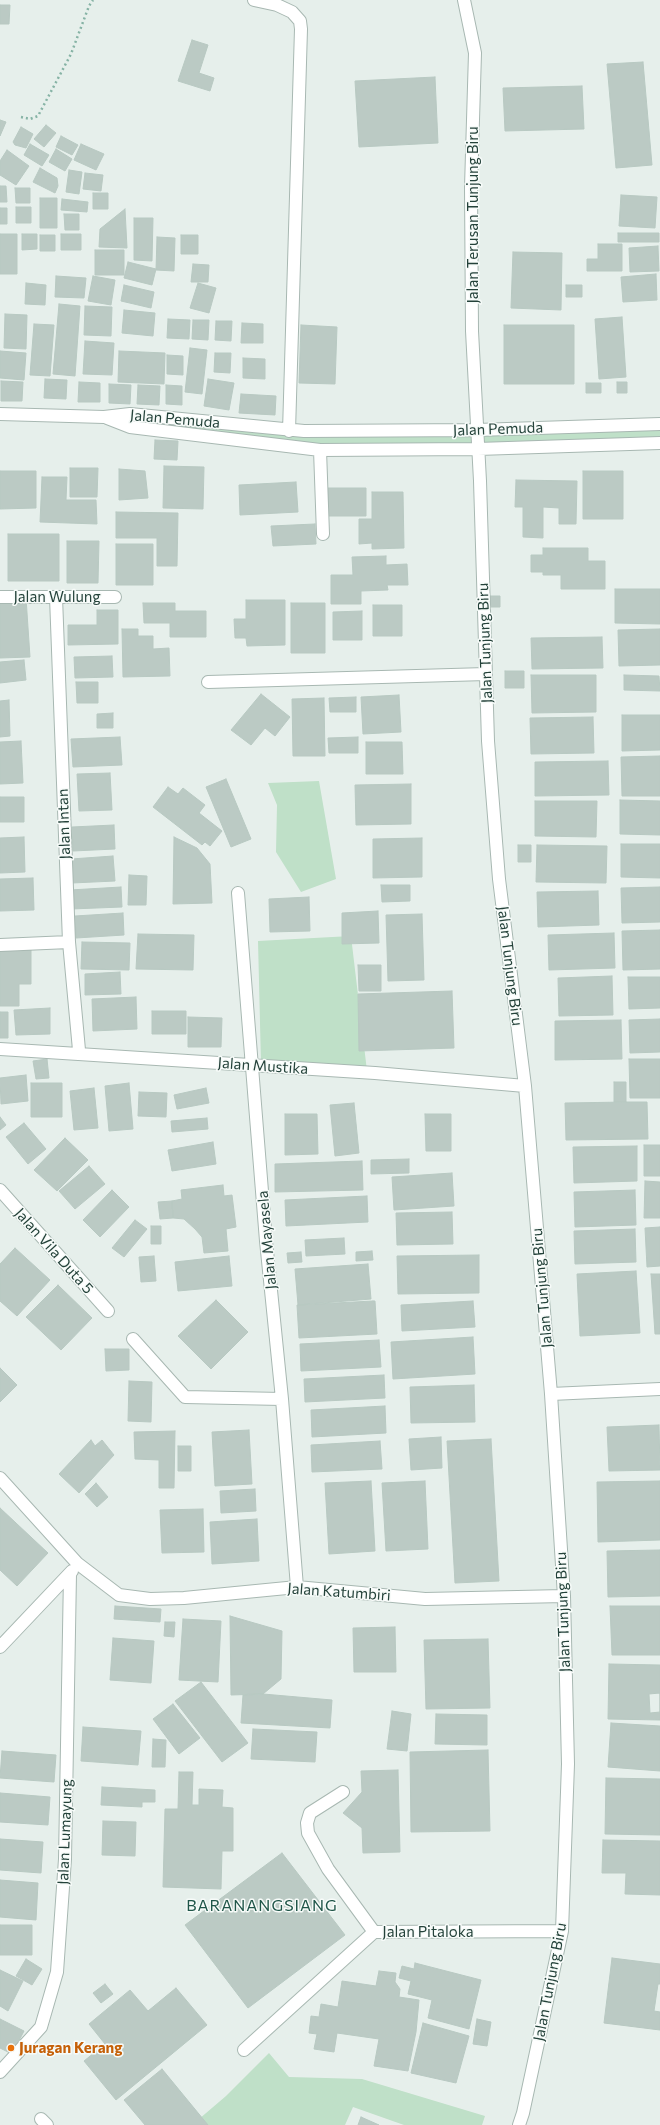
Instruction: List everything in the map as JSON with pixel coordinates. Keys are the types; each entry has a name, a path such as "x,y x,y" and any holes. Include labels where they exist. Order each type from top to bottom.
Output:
{"street":[{"path":"254,0 277,5 292,12 300,20 301,29 289,431"},
{"name":"Jalan Terusan Tunjung Biru","path":"464,0 475,53 471,187 472,330 478,449"},
{"path":"0,414 104,417"},
{"name":"Jalan Pemuda","path":"104,417 130,414 289,431 477,430 660,424"},
{"name":"Jalan Pemuda","path":"104,417 130,427 320,450 478,449 660,443"},
{"name":"Jalan Tunjung Biru","path":"478,449 488,741 499,879 526,1086 551,1394 564,1596 568,1764 562,1931 523,2113 519,2125"},
{"path":"320,450 323,534"},
{"name":"Jalan Wulung","path":"0,597 115,597"},
{"name":"Jalan Intan","path":"56,597 69,942 79,1050"},
{"path":"208,682 486,674"},
{"name":"Jalan Mayasela","path":"238,893 266,1241 282,1399 297,1587"},
{"path":"0,945 69,942"},
{"name":"Jalan Mustika","path":"0,1049 253,1065 526,1086"},
{"name":"Jalan Vila Duta 5","path":"0,1190 108,1311"},
{"path":"133,1339 185,1397 282,1399"},
{"path":"551,1394 660,1389"},
{"name":"Jalan Katumbiri","path":"0,1478 77,1563 119,1595 150,1599 184,1598 297,1587 425,1599 564,1596"},
{"path":"0,1647 70,1574 77,1563"},
{"name":"Jalan Lumayung","path":"0,2072 41,2027 57,1972 65,1859 70,1574"},
{"path":"343,1792 310,1813 307,1822 308,1833 328,1869 374,1932"},
{"name":"Jalan Pitaloka","path":"244,2050 374,1932 562,1931"}],"path":[{"path":"21,117 30,119 38,116 71,54 89,6 93,0"}],"green space":[{"path":"104,417 289,431 660,424 660,443 320,450"},
{"path":"319,781 336,879 301,892 276,852 277,805 268,783"},
{"path":"351,936 367,1071 261,1064 258,941"},
{"path":"269,2053 289,2077 362,2079 485,2116 482,2125 404,2125 353,2107 345,2125 192,2125 226,2096"}],"building":[{"path":"0,5 10,5 9,24 0,24"},
{"path":"192,40 208,45 199,73 214,78 210,91 178,81"},
{"path":"643,62 652,165 616,168 607,64"},
{"path":"435,77 438,143 359,147 355,81"},
{"path":"582,86 584,129 505,131 503,88"},
{"path":"0,120 6,122 0,136"},
{"path":"46,125 56,133 44,147 34,139"},
{"path":"21,127 33,134 26,148 15,145 13,142"},
{"path":"61,136 78,145 72,155 56,147"},
{"path":"30,144 49,155 42,166 24,155"},
{"path":"81,144 104,154 96,170 74,160"},
{"path":"56,149 72,159 65,171 49,162"},
{"path":"7,150 29,166 16,185 0,175 0,161"},
{"path":"40,168 57,178 58,186 55,193 33,182"},
{"path":"69,170 82,172 79,194 66,192"},
{"path":"85,173 103,175 101,191 83,189"},
{"path":"0,186 6,186 7,202 0,202"},
{"path":"15,188 30,188 30,203 16,203"},
{"path":"93,193 108,193 108,209 93,209"},
{"path":"621,195 657,197 655,228 619,226"},
{"path":"40,198 57,198 57,228 40,228"},
{"path":"62,199 88,202 87,212 61,210"},
{"path":"16,207 31,207 31,223 16,223"},
{"path":"0,208 7,208 7,224 0,224"},
{"path":"125,209 127,248 99,247 100,229"},
{"path":"64,214 79,214 79,230 65,230"},
{"path":"134,218 153,218 152,261 134,260"},
{"path":"618,233 659,233 659,242 618,242"},
{"path":"0,234 17,234 17,274 0,274"},
{"path":"22,234 37,234 37,249 22,250"},
{"path":"61,234 81,234 81,250 61,250"},
{"path":"40,235 55,235 55,251 40,251"},
{"path":"181,235 198,235 198,254 181,254"},
{"path":"157,237 175,238 174,271 156,270"},
{"path":"598,244 622,244 622,271 587,271 587,259 598,259"},
{"path":"658,246 659,271 630,272 629,248"},
{"path":"95,250 124,250 124,275 95,275"},
{"path":"513,252 562,253 561,310 511,308"},
{"path":"128,262 156,269 152,285 124,278"},
{"path":"193,264 209,265 208,282 191,282"},
{"path":"656,274 657,300 623,302 621,277"},
{"path":"56,276 86,278 84,298 55,297"},
{"path":"93,276 115,280 111,305 88,301"},
{"path":"26,283 46,285 45,305 25,304"},
{"path":"198,283 216,288 209,313 190,308"},
{"path":"124,285 154,292 151,308 121,301"},
{"path":"566,285 582,285 582,297 566,297"},
{"path":"59,304 80,306 75,376 53,374"},
{"path":"85,306 112,307 111,336 84,335"},
{"path":"124,310 155,313 153,336 122,333"},
{"path":"5,314 27,315 26,349 4,348"},
{"path":"622,317 626,377 599,379 595,319"},
{"path":"168,319 190,320 189,339 167,338"},
{"path":"193,320 209,320 208,340 192,339"},
{"path":"216,321 232,321 231,341 215,340"},
{"path":"242,323 263,324 263,343 241,343"},
{"path":"34,324 54,325 50,376 30,375"},
{"path":"301,325 337,327 335,384 299,383"},
{"path":"504,325 574,325 574,384 504,384"},
{"path":"85,341 114,343 112,375 83,374"},
{"path":"190,348 207,350 202,394 185,392"},
{"path":"0,351 26,353 24,380 0,378"},
{"path":"119,351 165,353 164,384 118,382"},
{"path":"215,353 231,353 230,373 214,372"},
{"path":"167,355 183,356 183,375 167,374"},
{"path":"243,358 265,359 265,379 243,378"},
{"path":"45,379 67,380 66,399 44,398"},
{"path":"208,379 234,383 229,410 204,406"},
{"path":"1,381 23,382 22,401 1,401"},
{"path":"79,382 100,383 100,402 78,402"},
{"path":"617,382 627,382 627,393 617,393"},
{"path":"586,383 601,383 601,393 586,393"},
{"path":"109,384 131,385 130,404 109,403"},
{"path":"138,385 160,386 159,405 137,404"},
{"path":"166,385 182,386 182,405 166,404"},
{"path":"241,394 276,396 275,415 239,413"},
{"path":"155,440 178,441 177,460 154,459"},
{"path":"164,466 204,467 203,509 163,508"},
{"path":"70,468 98,468 97,497 70,497"},
{"path":"119,469 145,471 148,498 119,500"},
{"path":"0,471 36,471 36,508 0,509"},
{"path":"583,471 623,471 623,519 583,519"},
{"path":"42,477 67,477 66,500 96,500 97,524 40,522"},
{"path":"516,480 577,481 576,524 559,524 559,508 543,507 543,538 523,537 523,507 515,507"},
{"path":"296,482 298,512 240,515 239,485"},
{"path":"326,488 366,488 366,516 326,516"},
{"path":"372,492 403,492 404,548 372,549 372,543 359,544 359,519 372,519"},
{"path":"116,512 178,513 177,566 157,566 157,538 116,538"},
{"path":"315,524 316,544 273,546 271,526"},
{"path":"8,534 59,534 59,581 8,581"},
{"path":"67,541 99,541 98,583 67,583"},
{"path":"116,544 153,544 153,585 116,585"},
{"path":"543,548 588,548 588,561 605,561 605,589 561,589 561,575 543,575 543,572 531,572 531,555 543,555"},
{"path":"386,556 386,565 407,564 408,585 387,585 388,590 361,591 361,604 331,604 331,575 353,575 352,557"},
{"path":"615,589 660,589 660,624 615,623"},
{"path":"487,596 500,596 500,607 487,607"},
{"path":"26,598 30,657 0,658 0,600"},
{"path":"246,600 285,600 285,645 247,646 246,638 235,638 234,619 246,619"},
{"path":"143,603 175,603 175,611 206,611 206,637 170,637 170,623 144,623"},
{"path":"291,603 325,603 325,653 291,653"},
{"path":"373,605 402,605 402,636 373,636"},
{"path":"97,610 118,610 118,644 68,645 68,625 97,625"},
{"path":"362,611 362,640 333,640 333,612"},
{"path":"122,629 138,629 138,636 153,636 153,649 169,648 170,676 123,677"},
{"path":"660,629 660,665 619,666 618,630"},
{"path":"602,637 603,668 532,669 531,638"},
{"path":"112,656 113,677 75,678 74,657"},
{"path":"24,660 26,680 0,683 0,662"},
{"path":"505,671 524,671 524,688 505,688"},
{"path":"531,675 596,675 596,712 532,713"},
{"path":"624,675 659,676 660,691 624,690"},
{"path":"76,682 98,682 98,703 77,703"},
{"path":"261,694 290,717 275,736 265,728 251,745 231,730"},
{"path":"399,695 401,732 363,734 361,697"},
{"path":"356,697 356,712 330,712 329,698"},
{"path":"324,698 325,756 293,756 292,699"},
{"path":"9,700 10,736 0,737 0,701"},
{"path":"113,713 113,728 97,728 97,714"},
{"path":"622,715 660,715 660,750 622,751"},
{"path":"593,717 594,753 531,754 530,718"},
{"path":"120,737 122,765 73,767 71,739"},
{"path":"358,737 358,753 329,753 328,738"},
{"path":"21,741 23,783 0,784 0,742"},
{"path":"366,742 402,742 403,774 366,774"},
{"path":"660,756 660,796 622,796 621,757"},
{"path":"608,761 609,795 535,796 535,762"},
{"path":"110,773 112,810 79,811 77,774"},
{"path":"226,779 251,839 231,847 206,787"},
{"path":"411,784 411,824 356,825 355,785"},
{"path":"168,787 178,794 183,788 205,805 199,813 222,831 210,846 205,842 202,845 153,807"},
{"path":"0,797 24,797 24,822 0,822"},
{"path":"620,800 660,801 660,835 620,834"},
{"path":"535,801 597,801 596,837 535,836"},
{"path":"114,825 115,849 73,851 72,827"},
{"path":"24,837 25,872 0,873 0,838"},
{"path":"174,837 197,848 210,864 212,903 173,904"},
{"path":"422,838 422,877 373,878 373,839"},
{"path":"621,844 660,844 660,878 621,877"},
{"path":"518,845 531,845 531,862 518,862"},
{"path":"537,845 607,846 606,883 536,882"},
{"path":"113,856 115,881 72,883 71,859"},
{"path":"129,875 147,876 146,905 128,905"},
{"path":"33,878 34,910 0,911 0,879"},
{"path":"381,885 410,885 410,901 382,902"},
{"path":"121,887 122,907 71,909 70,890"},
{"path":"660,887 660,922 622,923 621,888"},
{"path":"598,891 599,925 538,927 537,892"},
{"path":"309,897 310,931 270,932 269,899"},
{"path":"378,911 379,943 342,944 342,913"},
{"path":"123,913 124,935 76,938 75,916"},
{"path":"422,914 424,980 388,981 386,915"},
{"path":"660,930 660,969 623,970 622,931"},
{"path":"614,933 615,968 549,970 548,935"},
{"path":"138,934 194,935 193,970 136,969"},
{"path":"82,942 130,943 129,970 81,969"},
{"path":"0,950 31,950 31,984 19,984 19,1006 0,1006"},
{"path":"358,965 381,965 381,991 359,991"},
{"path":"120,972 121,994 85,995 85,974"},
{"path":"612,976 613,1015 559,1016 558,978"},
{"path":"628,977 660,977 660,1008 629,1009"},
{"path":"452,991 454,1048 359,1051 358,994"},
{"path":"136,997 137,1029 93,1031 92,999"},
{"path":"50,1008 50,1034 16,1035 14,1010"},
{"path":"152,1011 186,1011 186,1034 152,1034"},
{"path":"0,1012 8,1012 8,1038 0,1038"},
{"path":"188,1017 222,1018 221,1047 188,1047"},
{"path":"660,1019 660,1052 630,1053 629,1020"},
{"path":"621,1020 622,1059 555,1060 555,1021"},
{"path":"47,1059 49,1078 36,1079 33,1061"},
{"path":"629,1059 660,1059 660,1098 630,1098"},
{"path":"26,1075 28,1101 1,1104 0,1078"},
{"path":"614,1082 626,1082 626,1102 614,1102"},
{"path":"31,1083 62,1083 62,1117 31,1117"},
{"path":"129,1083 133,1129 109,1131 105,1086"},
{"path":"94,1088 98,1128 74,1130 70,1091"},
{"path":"206,1088 209,1103 177,1109 174,1095"},
{"path":"139,1092 167,1093 166,1117 138,1116"},
{"path":"647,1102 648,1139 566,1140 565,1103"},
{"path":"354,1103 359,1153 335,1156 330,1105"},
{"path":"285,1114 317,1114 318,1154 285,1155"},
{"path":"425,1114 451,1114 451,1151 426,1151"},
{"path":"0,1117 6,1125 0,1130"},
{"path":"207,1118 208,1129 172,1132 171,1121"},
{"path":"24,1123 46,1149 28,1164 6,1137"},
{"path":"65,1138 88,1160 57,1191 34,1170"},
{"path":"213,1142 216,1164 172,1171 168,1150"},
{"path":"644,1145 660,1145 660,1176 644,1176"},
{"path":"637,1146 637,1181 574,1183 573,1147"},
{"path":"409,1159 409,1173 371,1174 371,1160"},
{"path":"362,1161 363,1190 275,1192 275,1164"},
{"path":"89,1166 105,1184 75,1209 59,1191"},
{"path":"452,1173 454,1206 394,1210 392,1177"},
{"path":"645,1181 660,1182 660,1218 644,1218"},
{"path":"223,1185 224,1196 232,1195 236,1227 226,1229 228,1251 204,1253 202,1237 195,1229 184,1219 173,1218 172,1201 182,1199 181,1190"},
{"path":"112,1190 129,1207 100,1237 83,1220"},
{"path":"635,1190 636,1225 575,1227 574,1192"},
{"path":"367,1196 368,1222 286,1226 285,1200"},
{"path":"172,1201 173,1218 160,1219 158,1202"},
{"path":"452,1212 453,1244 397,1245 396,1213"},
{"path":"135,1220 147,1229 124,1257 112,1248"},
{"path":"151,1226 161,1226 161,1244 151,1244"},
{"path":"660,1227 660,1266 647,1267 645,1228"},
{"path":"635,1229 636,1262 575,1264 574,1231"},
{"path":"344,1238 345,1254 306,1256 305,1240"},
{"path":"15,1248 50,1280 17,1316 0,1301 0,1264"},
{"path":"372,1251 373,1260 356,1261 356,1252"},
{"path":"301,1252 302,1262 288,1263 287,1253"},
{"path":"479,1255 479,1293 398,1294 397,1256"},
{"path":"154,1256 156,1281 141,1282 139,1257"},
{"path":"229,1256 232,1286 178,1291 175,1262"},
{"path":"368,1264 371,1299 298,1305 295,1269"},
{"path":"636,1271 640,1333 580,1336 577,1274"},
{"path":"651,1274 660,1274 660,1334 655,1334"},
{"path":"58,1285 92,1318 61,1350 26,1317"},
{"path":"216,1300 248,1332 211,1369 178,1336"},
{"path":"375,1301 377,1334 299,1338 297,1305"},
{"path":"473,1301 475,1327 402,1331 401,1305"},
{"path":"473,1337 475,1374 393,1379 391,1342"},
{"path":"379,1340 381,1367 301,1371 300,1344"},
{"path":"105,1349 129,1349 129,1370 106,1371"},
{"path":"0,1368 17,1385 0,1402"},
{"path":"384,1375 385,1398 305,1402 304,1379"},
{"path":"129,1381 152,1382 151,1422 128,1421"},
{"path":"474,1385 475,1422 411,1423 410,1387"},
{"path":"385,1406 386,1433 312,1437 311,1410"},
{"path":"659,1425 660,1470 609,1471 607,1427"},
{"path":"249,1430 252,1484 215,1486 212,1432"},
{"path":"175,1431 174,1488 159,1488 159,1460 135,1459 134,1432"},
{"path":"441,1437 442,1468 411,1470 409,1439"},
{"path":"491,1439 499,1581 455,1583 447,1441"},
{"path":"91,1440 95,1446 102,1440 114,1455 79,1493 59,1474"},
{"path":"380,1441 382,1469 312,1472 311,1445"},
{"path":"178,1446 191,1446 191,1471 178,1471"},
{"path":"371,1481 375,1551 329,1554 325,1483"},
{"path":"425,1481 428,1549 386,1551 382,1483"},
{"path":"660,1481 660,1540 598,1542 597,1482"},
{"path":"96,1483 108,1497 97,1507 85,1494"},
{"path":"255,1489 256,1511 221,1513 220,1491"},
{"path":"0,1508 48,1553 17,1586 0,1570"},
{"path":"203,1509 204,1552 162,1553 160,1510"},
{"path":"257,1519 259,1561 212,1564 210,1522"},
{"path":"660,1550 660,1596 608,1597 607,1551"},
{"path":"115,1606 161,1609 160,1622 114,1619"},
{"path":"610,1606 660,1606 660,1655 612,1655"},
{"path":"230,1616 282,1631 281,1679 263,1694 231,1695"},
{"path":"183,1619 221,1621 218,1682 179,1680"},
{"path":"165,1622 175,1622 174,1637 164,1636"},
{"path":"395,1627 396,1672 354,1672 353,1628"},
{"path":"113,1638 154,1641 151,1683 110,1680"},
{"path":"488,1639 490,1708 426,1709 424,1640"},
{"path":"609,1664 660,1665 660,1720 608,1719"},
{"path":"201,1682 248,1743 222,1762 175,1701"},
{"path":"660,1693 660,1712 650,1713 649,1694"},
{"path":"263,1694 332,1700 330,1728 241,1723 243,1695"},
{"path":"173,1704 200,1738 179,1754 153,1719"},
{"path":"392,1711 411,1714 407,1751 387,1749"},
{"path":"436,1714 487,1715 487,1745 435,1744"},
{"path":"611,1723 660,1726 660,1771 608,1767"},
{"path":"83,1727 141,1731 138,1765 81,1761"},
{"path":"253,1729 317,1732 315,1762 251,1759"},
{"path":"153,1739 166,1740 165,1767 152,1767"},
{"path":"488,1750 490,1831 411,1832 410,1752"},
{"path":"2,1751 56,1755 54,1782 0,1778"},
{"path":"398,1770 400,1852 363,1853 362,1828 343,1813 362,1792 361,1771"},
{"path":"179,1772 193,1772 192,1805 199,1805 199,1789 223,1790 222,1807 233,1808 233,1851 222,1851 221,1889 163,1887 165,1809 178,1809"},
{"path":"606,1778 660,1779 660,1835 605,1834"},
{"path":"102,1787 155,1790 155,1802 142,1802 142,1807 101,1805"},
{"path":"0,1793 50,1797 48,1825 0,1822"},
{"path":"103,1821 136,1822 135,1856 102,1855"},
{"path":"0,1839 43,1842 41,1873 0,1870"},
{"path":"603,1840 660,1841 660,1895 625,1894 626,1873 602,1873"},
{"path":"282,1853 345,1935 248,2008 185,1925"},
{"path":"0,1880 38,1883 36,1920 0,1917"},
{"path":"0,1925 32,1925 32,1955 0,1955"},
{"path":"612,1958 660,1964 660,1984 658,1984 654,2011 660,2012 660,2030 604,2023"},
{"path":"26,1959 42,1969 32,1985 16,1976"},
{"path":"415,1963 481,1980 469,2029 428,2018 432,2000 408,1994 411,1981 399,1978 402,1966 414,1969"},
{"path":"0,1970 23,1981 8,2011 0,2006"},
{"path":"379,1971 396,1973 395,1982 400,1989 399,1997 419,2000 416,2032 408,2071 374,2066 379,2039 337,2033 334,2052 314,2049 317,2034 309,2033 311,2016 319,2017 321,2004 338,2007 342,1981 376,1986"},
{"path":"105,1984 113,1994 101,2003 93,1993"},
{"path":"176,1988 207,2025 116,2100 84,2061 105,2044 89,2024 130,1990 148,2011"},
{"path":"0,2019 24,2031 12,2054 0,2048"},
{"path":"477,2019 491,2022 487,2046 473,2044"},
{"path":"423,2023 469,2036 456,2083 411,2073"},
{"path":"162,2069 208,2125 145,2125 124,2100"},
{"path":"361,2117 379,2125 358,2125"}],"place":[{"name":"Juragan Kerang","path":"11,2048"}],"district":[{"name":"BARANANGSIANG","path":"262,1906"}]}
